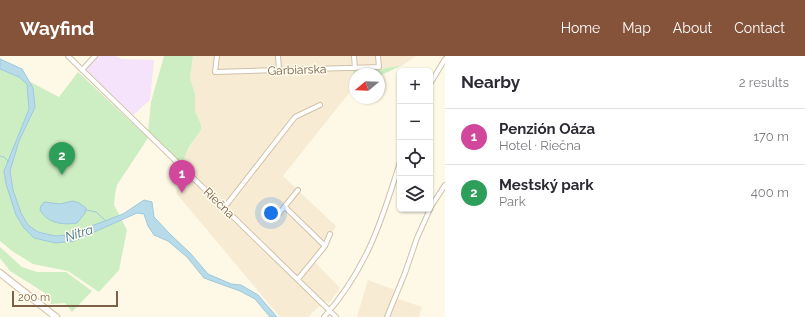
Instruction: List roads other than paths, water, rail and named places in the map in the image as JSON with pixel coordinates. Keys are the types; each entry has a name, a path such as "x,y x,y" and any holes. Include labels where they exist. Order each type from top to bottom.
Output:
{"street":[{"name":"Riečna","path":"68,56 336,317"},
{"path":"82,70 95,56"},
{"name":"Garbiarska","path":"216,56 215,72 349,68"},
{"path":"278,56 279,70"},
{"path":"354,56 354,68"},
{"name":"Garbiarska","path":"354,68 378,67 378,56"},
{"path":"433,79 445,59"},
{"path":"224,208 295,117 320,105"},
{"path":"324,317 348,287 372,245 384,215 397,172"},
{"path":"433,204 445,185"},
{"path":"277,216 298,190"},
{"path":"285,207 325,246"},
{"path":"387,317 429,212"},
{"path":"298,280 325,246 330,234"},
{"path":"0,273 56,317"}],"water":[{"name":"Nitra","path":"0,59 22,69 33,88 35,107 19,141 10,171 13,190 21,213 28,225 38,232 55,236 68,235 123,214 144,200 152,202 154,217 191,254 208,274 231,284 241,285 258,295 277,317 270,317 255,299 240,291 204,278 187,257 168,241 154,235 148,226 144,214 137,213 74,241 56,243 34,238 24,228 16,215 6,184 4,171 29,109 27,84 19,77 0,69"},
{"path":"73,201 86,208 85,213 77,223 66,224 52,221 43,215 40,210 44,202 60,204"}],"waterway":[{"path":"0,156 4,157 9,162"},
{"path":"86,210 96,212 106,221"}],"place":[{"name":"Mestský park","path":"62,175"},
{"name":"Penzión Oáza","path":"182,193"}]}
